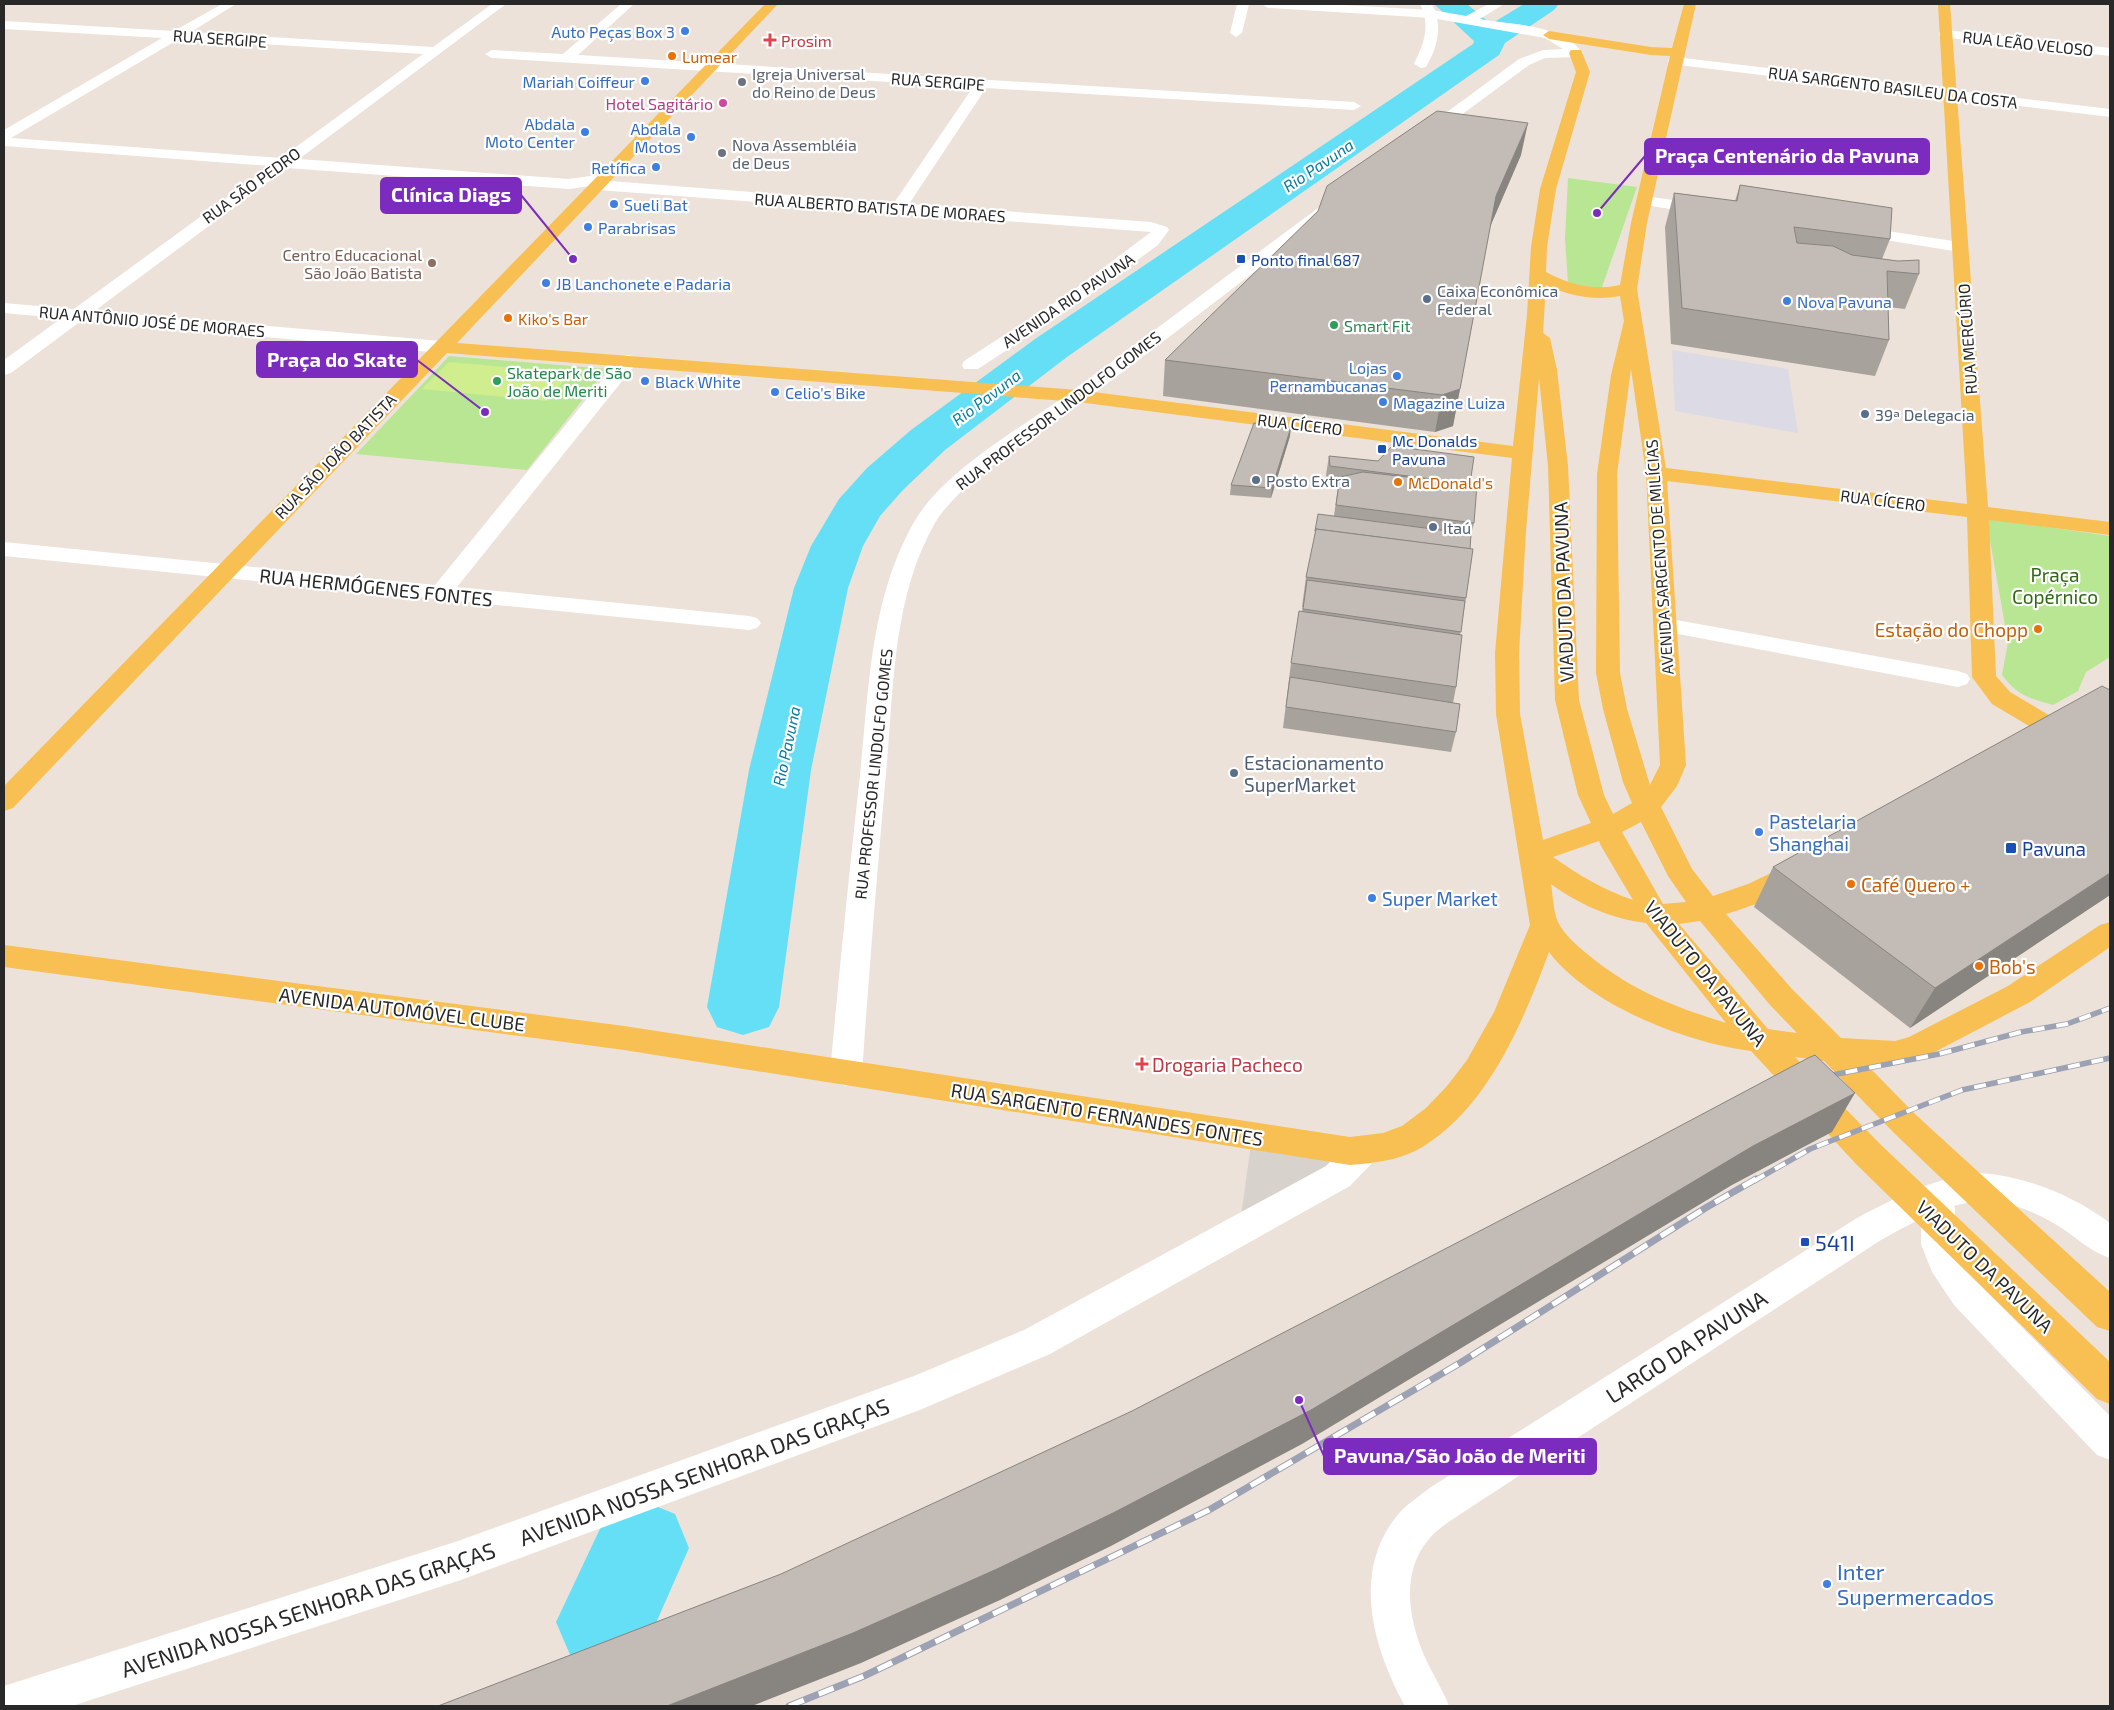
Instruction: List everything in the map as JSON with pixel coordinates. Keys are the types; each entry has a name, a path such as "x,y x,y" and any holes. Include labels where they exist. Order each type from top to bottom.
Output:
{"main road":[{"name":"RUA SÃO JOÃO BATISTA","path":"4,802 772,4"},
{"name":"AVENIDA SARGENTO DE MILÍCIAS","path":"1534,856 1608,828 1644,808 1656,796 1670,776 1673,765 1656,473 1628,289 1676,57 1690,4"},
{"name":"RUA MERCÚRIO","path":"1944,4 1952,94 1960,247 1978,511 1984,677 2000,698 2052,730"},
{"path":"1549,35 1651,51 1676,57"},
{"path":"1676,57 1576,52 1582,64 1583,72 1574,108 1548,189 1539,247 1536,315 1515,531 1507,653 1508,705 1523,808 1534,856 1544,925 1554,940 1578,964 1625,997 1660,1014 1729,1036 1850,1052 1895,1053 1918,1046 2020,994 2110,933"},
{"path":"1538,274 1564,289 1581,294 1606,294 1628,289"},
{"name":"VIADUTO DA PAVUNA","path":"1536,315 1548,370 1558,466 1567,700 1591,795 1615,846 1655,914 1746,1026 1868,1154 2110,1387"},
{"path":"1633,320 1620,374 1607,474 1608,673 1615,709 1636,782 1663,842 1682,876 1711,915 1781,997 1905,1124 2110,1315"},
{"name":"RUA ANTÔNIO JOSÉ DE MORAES","path":"442,347 1078,396"},
{"name":"RUA CÍCERO","path":"1078,396 1523,453"},
{"name":"RUA CÍCERO","path":"1656,473 2110,528"},
{"path":"1534,856 1578,888 1619,908 1650,915 1681,914 1750,896 1820,861"},
{"path":"1681,914 1685,945 1696,981 1729,1036"},
{"name":"RUA SARGENTO FERNANDES FONTES","path":"800,1066 1317,1147 1363,1150 1377,1148 1412,1136 1451,1104 1470,1080 1514,1002 1544,925"},
{"name":"AVENIDA AUTOMÓVEL CLUBE","path":"4,956 646,1041 800,1066"}],"street":[{"path":"4,136 230,4"},
{"name":"RUA SÃO PEDRO","path":"4,369 280,164 500,4"},
{"path":"566,58 628,4"},
{"path":"1236,33 1243,4"},
{"path":"1268,4 1429,9 1549,35 1561,40 1576,52"},
{"path":"1475,20 1493,7"},
{"path":"1422,64 1431,44 1429,9"},
{"name":"RUA SERGIPE","path":"4,25 435,51"},
{"name":"RUA LEÃO VELOSO","path":"1946,34 2110,52"},
{"path":"1416,142 1524,62 1543,54 1576,52"},
{"name":"RUA SERGIPE","path":"492,54 1354,106"},
{"name":"RUA SARGENTO BASILEU DA COSTA","path":"1676,57 2110,113"},
{"path":"898,208 982,84"},
{"name":"RUA ALBERTO BATISTA DE MORAES","path":"4,142 280,164 1150,227 1161,230"},
{"name":"RUA ALBERTO BATISTA DE MORAES","path":"569,184 597,186"},
{"name":"RUA PROFESSOR LINDOLFO GOMES","path":"846,1073 858,922 888,622 903,568 925,522 956,484 1078,396 1345,195"},
{"path":"1645,201 1724,212"},
{"path":"1842,229 1960,247"},
{"name":"AVENIDA RIO PAVUNA","path":"971,365 1077,296 1152,241 1161,230"},
{"name":"RUA ANTÔNIO JOSÉ DE MORAES","path":"4,308 442,347"},
{"path":"440,594 628,361"},
{"name":"RUA HERMÓGENES FONTES","path":"4,549 440,594 749,623"},
{"path":"1664,625 1958,679"},
{"name":"AVENIDA NOSSA SENHORA DAS GRAÇAS","path":"6,1706 458,1561 920,1392 1037,1342 1283,1208 1338,1176 1363,1150"},
{"name":"LARGO DA PAVUNA","path":"1428,1706 1402,1656 1394,1626 1391,1600 1392,1576 1398,1552 1415,1525 1445,1501 1869,1229 1904,1210 1944,1194 1960,1189 2007,1191 2047,1203 2082,1222 2110,1243"},
{"path":"1944,1194 1938,1204 1936,1229 1938,1244 1952,1274 1966,1294 2110,1442"}],"shaded area":[{"path":"1672,350 1788,369 1798,433 1675,411"},
{"path":"1252,1137 1350,1151 1239,1231"}],"green space":[{"path":"1568,178 1637,187 1601,290 1568,283 1565,239"},
{"path":"449,356 607,369 527,470 356,454"},
{"name":"Skatepark de São João de Meriti","path":"449,362 570,373 547,401 422,389"},
{"name":"Praça Copérnico","path":"1986,518 2110,536 2110,657 2086,672 2078,691 2053,705 2019,692 2002,675 2008,642"}],"building":[{"path":"1437,111 1528,123 1496,196 1460,389 1442,395 1165,360 1318,211 1327,186"},
{"name":"Nova Pavuna","path":"1740,185 1892,208 1890,239 1794,227 1797,243 1833,246 1852,255 1898,261 1919,260 1919,274 1887,271 1889,340 1682,308 1674,193 1737,201"},
{"name":"Posto Extra","path":"1254,423 1291,427 1272,488 1231,485"},
{"path":"1392,446 1474,457 1470,484 1330,466 1329,456 1378,461"},
{"path":"1363,472 1477,485 1474,523 1336,505 1340,477"},
{"path":"1318,514 1471,534 1470,549 1316,529 1315,531"},
{"path":"1316,529 1473,549 1466,598 1306,577"},
{"path":"1307,580 1465,601 1461,632 1303,609"},
{"path":"1299,611 1462,635 1456,687 1291,663"},
{"path":"1290,677 1460,704 1456,732 1286,707"},
{"path":"2102,686 2110,690 2110,873 1935,988 1773,867"},
{"path":"1815,1055 1855,1093 1753,1146 1311,1410 1113,1513 997,1569 853,1633 667,1706 438,1706 781,1574 1132,1411"}],"waterway":[{"path":"1449,4 1490,39"},
{"name":"Rio Pavuna","path":"1490,39 1544,4"},
{"name":"Rio Pavuna","path":"743,1007 780,770 821,588 837,546 857,510 885,479 928,440 1051,348 1488,48 1490,39"},
{"name":"Rio Pavuna","path":"606,1622 641,1548"}],"railway":[{"path":"1822,1077 1939,1054 2021,1032 2067,1024 2110,1008"},
{"path":"1754,1181 1810,1149 1962,1090 2110,1058"},
{"path":"789,1706 864,1676 1209,1510 1460,1363 1707,1207 1756,1179"}],"place":[{"name":"Auto Peças Box 3","path":"685,31"},
{"name":"Prosim","path":"770,40"},
{"name":"Lumear","path":"672,56"},
{"name":"Mariah Coiffeur","path":"645,81"},
{"name":"Igreja Universal do Reino de Deus","path":"742,82"},
{"name":"Hotel Sagitário","path":"723,103"},
{"name":"Abdala Moto Center","path":"585,132"},
{"name":"Abdala Motos","path":"691,137"},
{"name":"Nova Assembléia de Deus","path":"722,153"},
{"name":"Retífica","path":"656,167"},
{"name":"Sueli Bat","path":"614,204"},
{"name":"Praça Centenário da Pavuna","path":"1597,213"},
{"name":"Parabrisas","path":"588,227"},
{"name":"Clínica Diags","path":"573,259"},
{"name":"Ponto final 687","path":"1241,259"},
{"name":"Centro Educacional São João Batista","path":"432,263"},
{"name":"JB Lanchonete e Padaria","path":"546,283"},
{"name":"Caixa Econômica Federal","path":"1427,299"},
{"name":"Nova Pavuna","path":"1787,301"},
{"name":"Kiko's Bar","path":"508,318"},
{"name":"Smart Fit","path":"1334,325"},
{"name":"Lojas Pernambucanas","path":"1397,376"},
{"name":"Skatepark de São João de Meriti","path":"497,381"},
{"name":"Black White","path":"645,381"},
{"name":"Celio's Bike","path":"775,392"},
{"name":"Magazine Luiza","path":"1383,402"},
{"name":"Praça do Skate","path":"485,412"},
{"name":"39ª Delegacia","path":"1865,414"},
{"name":"Mc Donalds Pavuna","path":"1382,449"},
{"name":"Posto Extra","path":"1256,480"},
{"name":"McDonald's","path":"1398,482"},
{"name":"Itaú","path":"1433,527"},
{"name":"Estação do Chopp","path":"2038,629"},
{"name":"Estacionamento SuperMarket","path":"1234,773"},
{"name":"Pastelaria Shanghai","path":"1759,832"},
{"name":"Pavuna","path":"2011,848"},
{"name":"Café Quero +","path":"1851,884"},
{"name":"Super Market","path":"1372,898"},
{"name":"Bob's","path":"1979,966"},
{"name":"Drogaria Pacheco","path":"1142,1064"},
{"name":"541I","path":"1805,1242"},
{"name":"Pavuna/São João de Meriti","path":"1299,1400"},
{"name":"Inter Supermercados","path":"1827,1584"}]}
